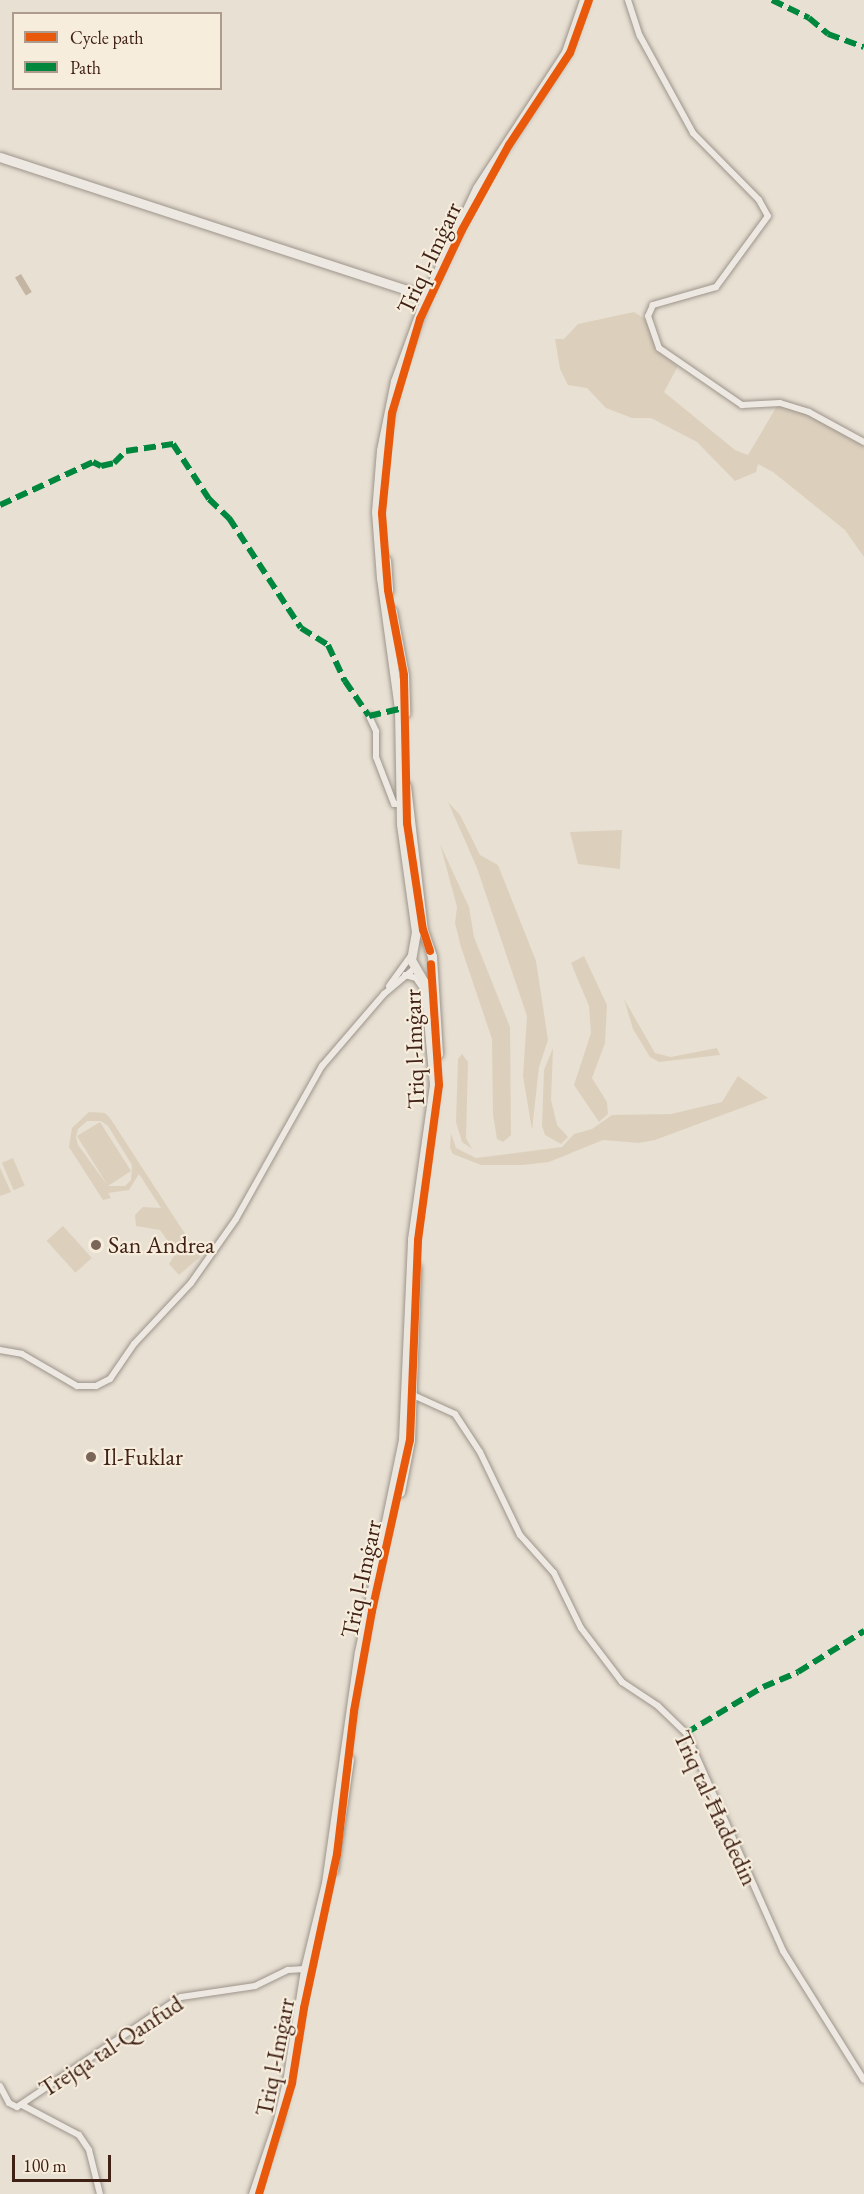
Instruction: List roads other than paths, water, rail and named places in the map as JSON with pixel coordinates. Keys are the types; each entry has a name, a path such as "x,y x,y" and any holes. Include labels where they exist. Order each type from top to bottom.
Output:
{"main road":[{"name":"Triq l-Imġarr","path":"253,2194 278,2121 305,1969 326,1882 359,1652 403,1439 408,1395 406,1314 434,1085 426,992 416,969 413,953 417,932 400,804 399,709 381,578 377,491 395,381 426,296 477,188 566,52 584,0"},
{"name":"Triq l-Imġarr","path":"259,2194 292,2083 304,2008 337,1854 354,1711 372,1611 410,1440 413,1395 413,1315 418,1240 439,1085 430,951 407,823 404,675 388,590 382,513 392,413 420,320 462,230 509,145 570,53 589,0"},
{"path":"413,953 430,951"},
{"name":"Triq l-Imġarr","path":"416,969 431,964"}],"street":[{"path":"628,0 640,36 693,133 759,200 768,216 716,287 653,305 648,316 659,348 742,405 780,403 809,412 864,442"},
{"path":"0,157 426,296"},
{"path":"369,716 376,731 376,757 394,804 400,804"},
{"path":"0,1350 22,1354 77,1386 96,1386 110,1379 134,1344 191,1283 236,1219 322,1066 384,994 413,953"},
{"path":"384,994 405,975 416,969"},
{"path":"405,975 416,978 426,992"},
{"name":"Triq tal-Ħaddedin","path":"413,1395 439,1404 460,1420 520,1535 554,1573 581,1628 622,1682 658,1706 686,1733 783,1951 864,2080"},
{"name":"Trejqa tal-Qanfud","path":"22,2105 181,1997 255,1986 288,1970 305,1969"},
{"path":"0,2086 13,2107 22,2105 79,2135 89,2150 100,2194"}],"place":[{"name":"San Andrea","path":"96,1245"},
{"name":"Il-Fuklar","path":"91,1457"}]}
